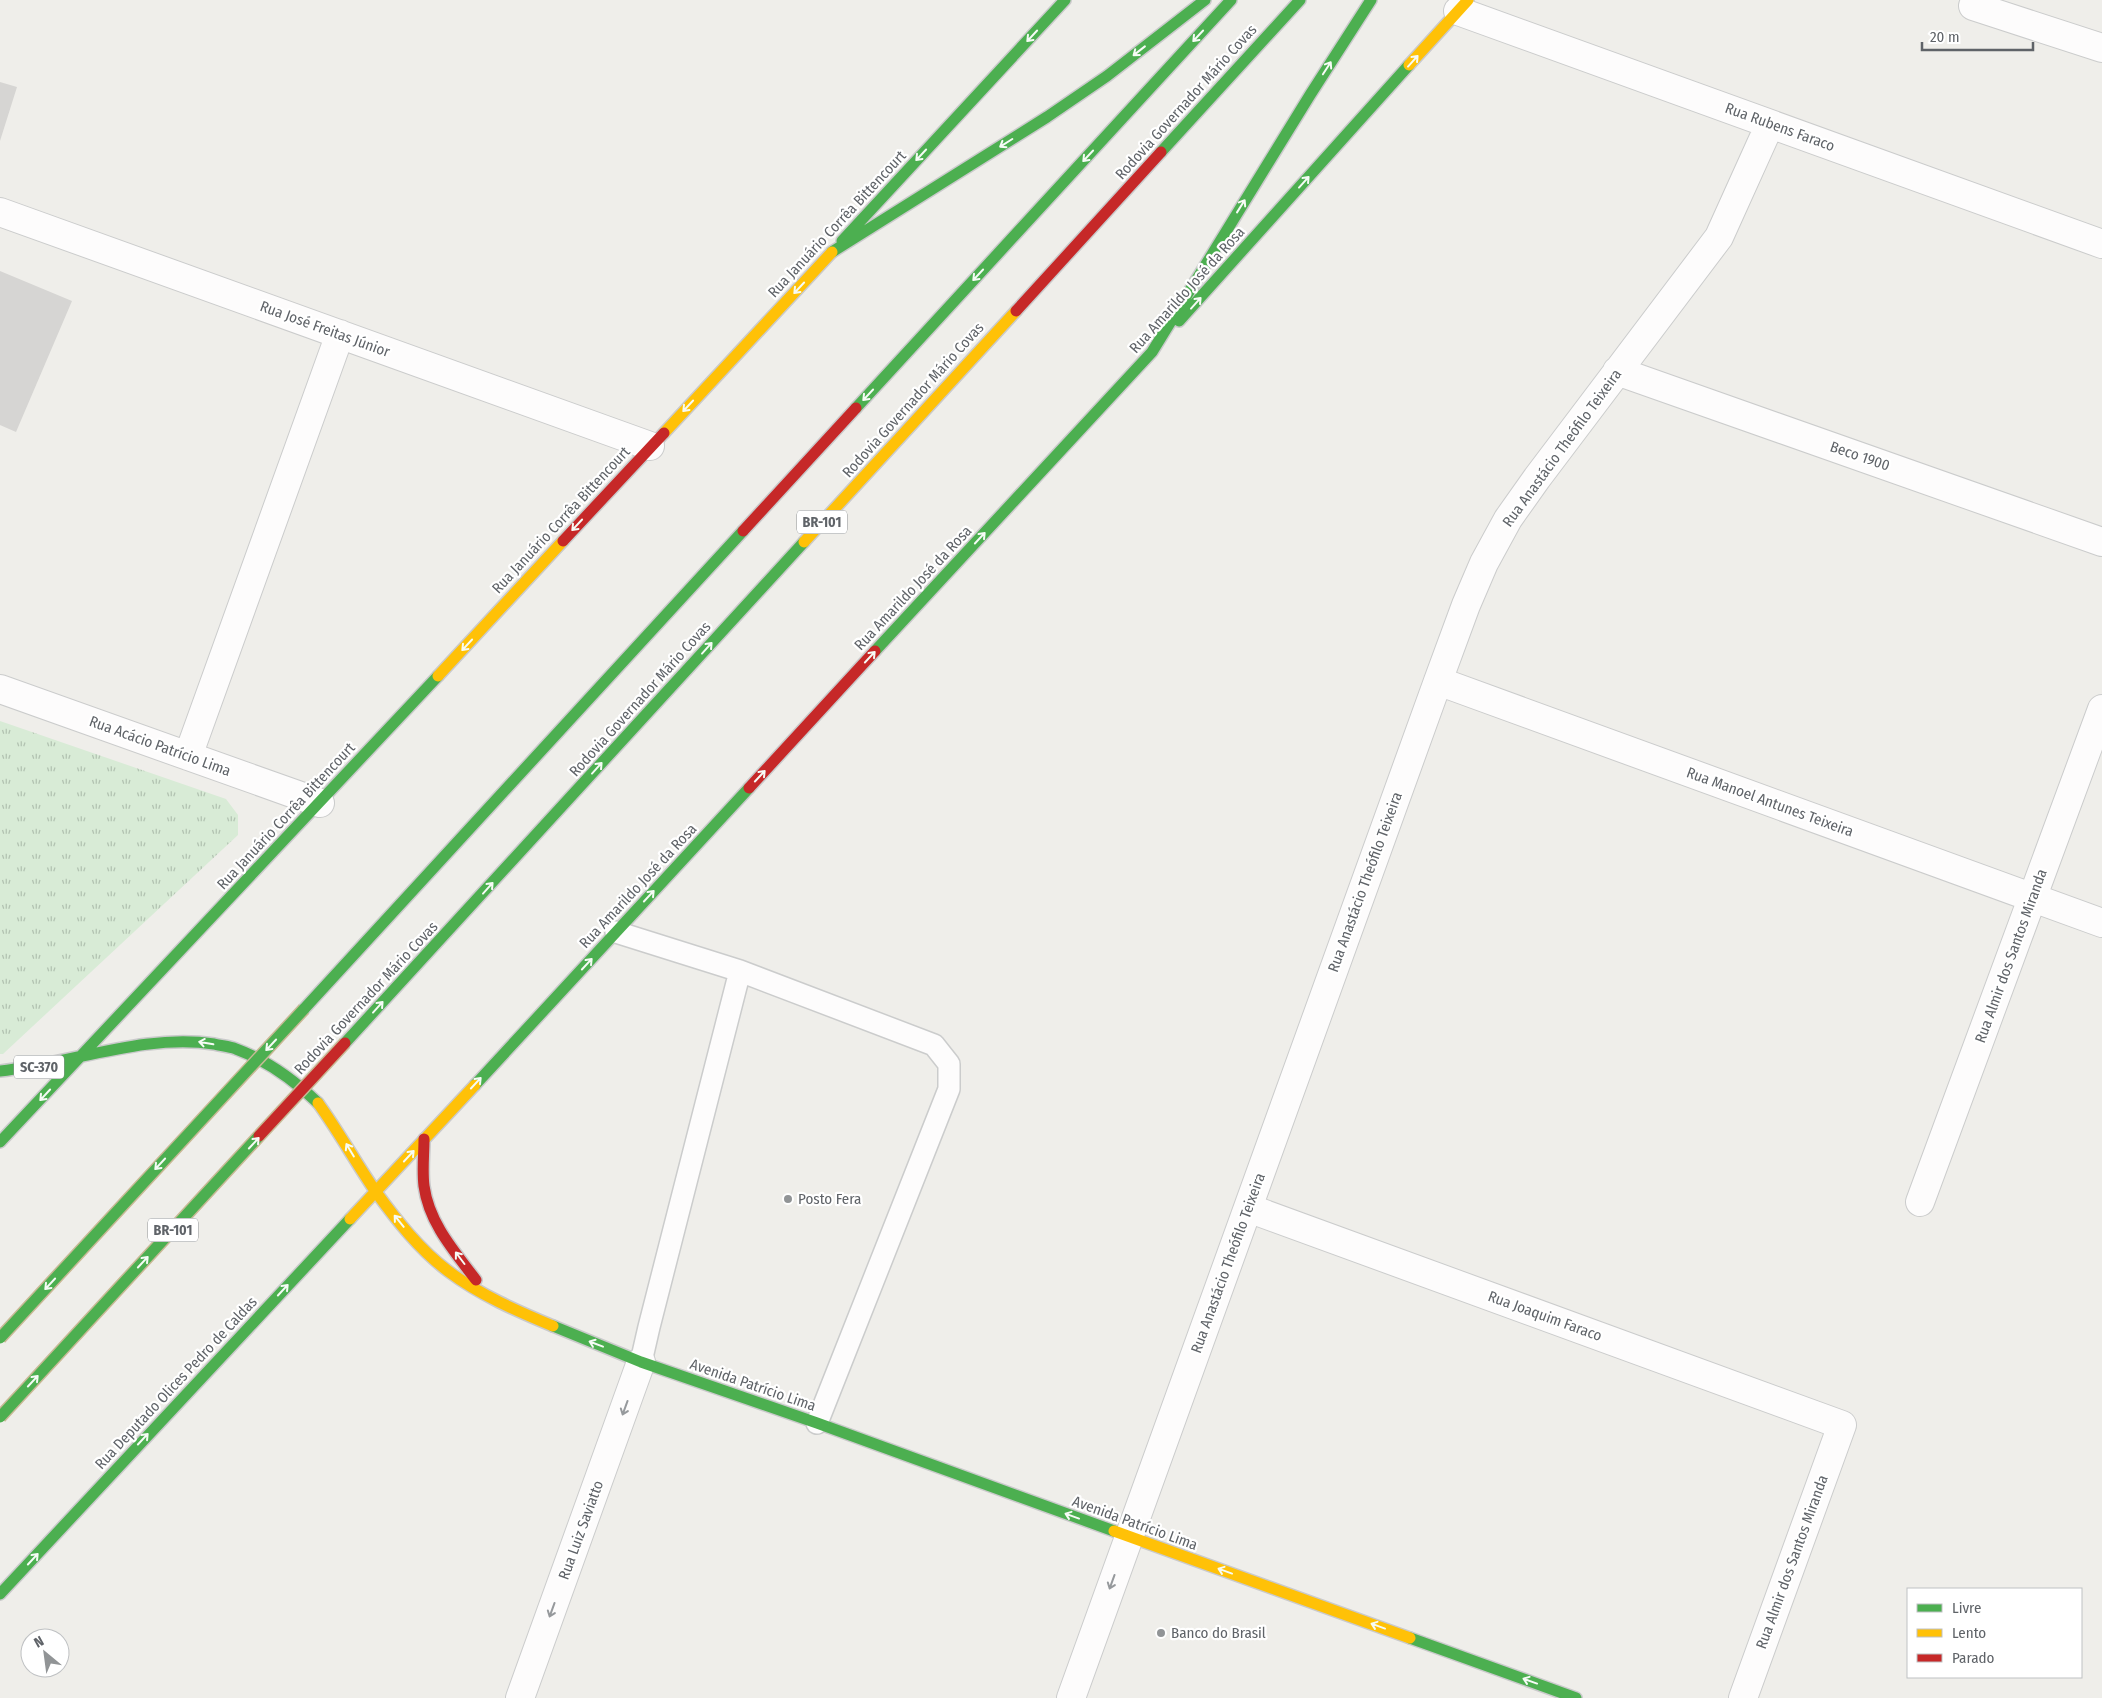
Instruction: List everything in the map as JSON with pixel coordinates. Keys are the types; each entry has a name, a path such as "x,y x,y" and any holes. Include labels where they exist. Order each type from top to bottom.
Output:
{"main road":[{"name":"Rua Januário Corrêa Bittencourt","path":"0,1142 320,803 1065,0"},
{"path":"832,252 1047,117 1107,76 1206,0"},
{"path":"0,1338 1231,0"},
{"name":"Rodovia Governador Mário Covas","path":"0,1417 1300,0"},
{"path":"1152,352 1310,95 1371,0"},
{"name":"Rua Amarildo José da Rosa","path":"376,1192 1152,352 1463,6"},
{"name":"Avenida Patrício Lima","path":"0,1071 30,1068 152,1043 193,1041 235,1048 283,1073 317,1102 337,1129 376,1192 415,1241 448,1270 489,1297 572,1335 642,1362 817,1423 1576,1698"},
{"path":"424,1139 424,1186 429,1210 444,1237 489,1297"},
{"name":"Rua Deputado Olices Pedro de Caldas","path":"0,1594 376,1192"}],"street":[{"name":"Rua Rubens Faraco","path":"1463,6 1770,124 2102,244"},
{"path":"1973,6 2102,48"},
{"name":"Rua Anastácio Theófilo Teixeira","path":"1071,1698 1438,680 1484,563 1508,519 1719,237 1770,124"},
{"name":"Rua José Freitas Júnior","path":"0,212 650,446"},
{"path":"188,756 340,334"},
{"name":"Beco 1900","path":"1617,371 2102,542"},
{"name":"Rua Manoel Antunes Teixeira","path":"1438,680 2102,923"},
{"name":"Rua Acácio Patrício Lima","path":"0,689 320,803"},
{"name":"Rua Almir dos Santos Miranda","path":"1920,1202 2102,709"},
{"name":"Rua Joaquim Faraco","path":"1248,1208 1842,1425"},
{"name":"Rua Luiz Saviatto","path":"520,1698 642,1362"},
{"name":"Rua Almir dos Santos Miranda","path":"1743,1698 1842,1425"}],"lane":[{"path":"616,932 740,971 934,1044 949,1064 949,1089 817,1423"},
{"path":"642,1362 649,1327 740,971"}],"green space":[{"path":"0,721 226,799 238,815 238,835 3,1054 0,1054"}],"building":[{"path":"0,82 17,87 0,141"},
{"path":"0,271 72,301 16,432 0,425"}],"traffic: fast":[{"path":"842,241 1065,0"},
{"path":"832,252 1047,117 1107,76 1205,0"},
{"path":"856,408 1231,0"},
{"path":"1161,152 1300,0"},
{"path":"1152,352 1310,95 1371,0"},
{"path":"1179,321 1409,65"},
{"path":"875,651 1152,352"},
{"path":"304,1009 743,531"},
{"path":"345,1043 804,542"},
{"path":"0,1142 438,676"},
{"path":"475,1085 749,788"},
{"path":"0,1338 304,1009"},
{"path":"0,1071 134,1046 188,1042 214,1044 231,1047 269,1065 299,1086 318,1103"},
{"path":"0,1417 259,1136"},
{"path":"0,1594 350,1219"},
{"path":"553,1326 641,1362 817,1423 1114,1531"},
{"path":"1410,1638 1576,1698"}],"traffic: slow":[{"path":"1409,65 1468,0"},
{"path":"664,433 832,252"},
{"path":"804,542 1016,311"},
{"path":"438,676 563,541"},
{"path":"350,1219 475,1085"},
{"path":"318,1103 376,1192 428,1254 448,1271 473,1288 553,1326"},
{"path":"1114,1531 1410,1638"}],"traffic: jam":[{"path":"1016,311 1161,152"},
{"path":"743,531 856,408"},
{"path":"563,541 664,433"},
{"path":"749,788 875,651"},
{"path":"259,1136 345,1043"},
{"path":"424,1139 424,1186 431,1212 444,1236 476,1280"}],"place":[{"name":"Posto Fera","path":"788,1199"},
{"name":"Banco do Brasil","path":"1161,1633"}]}
